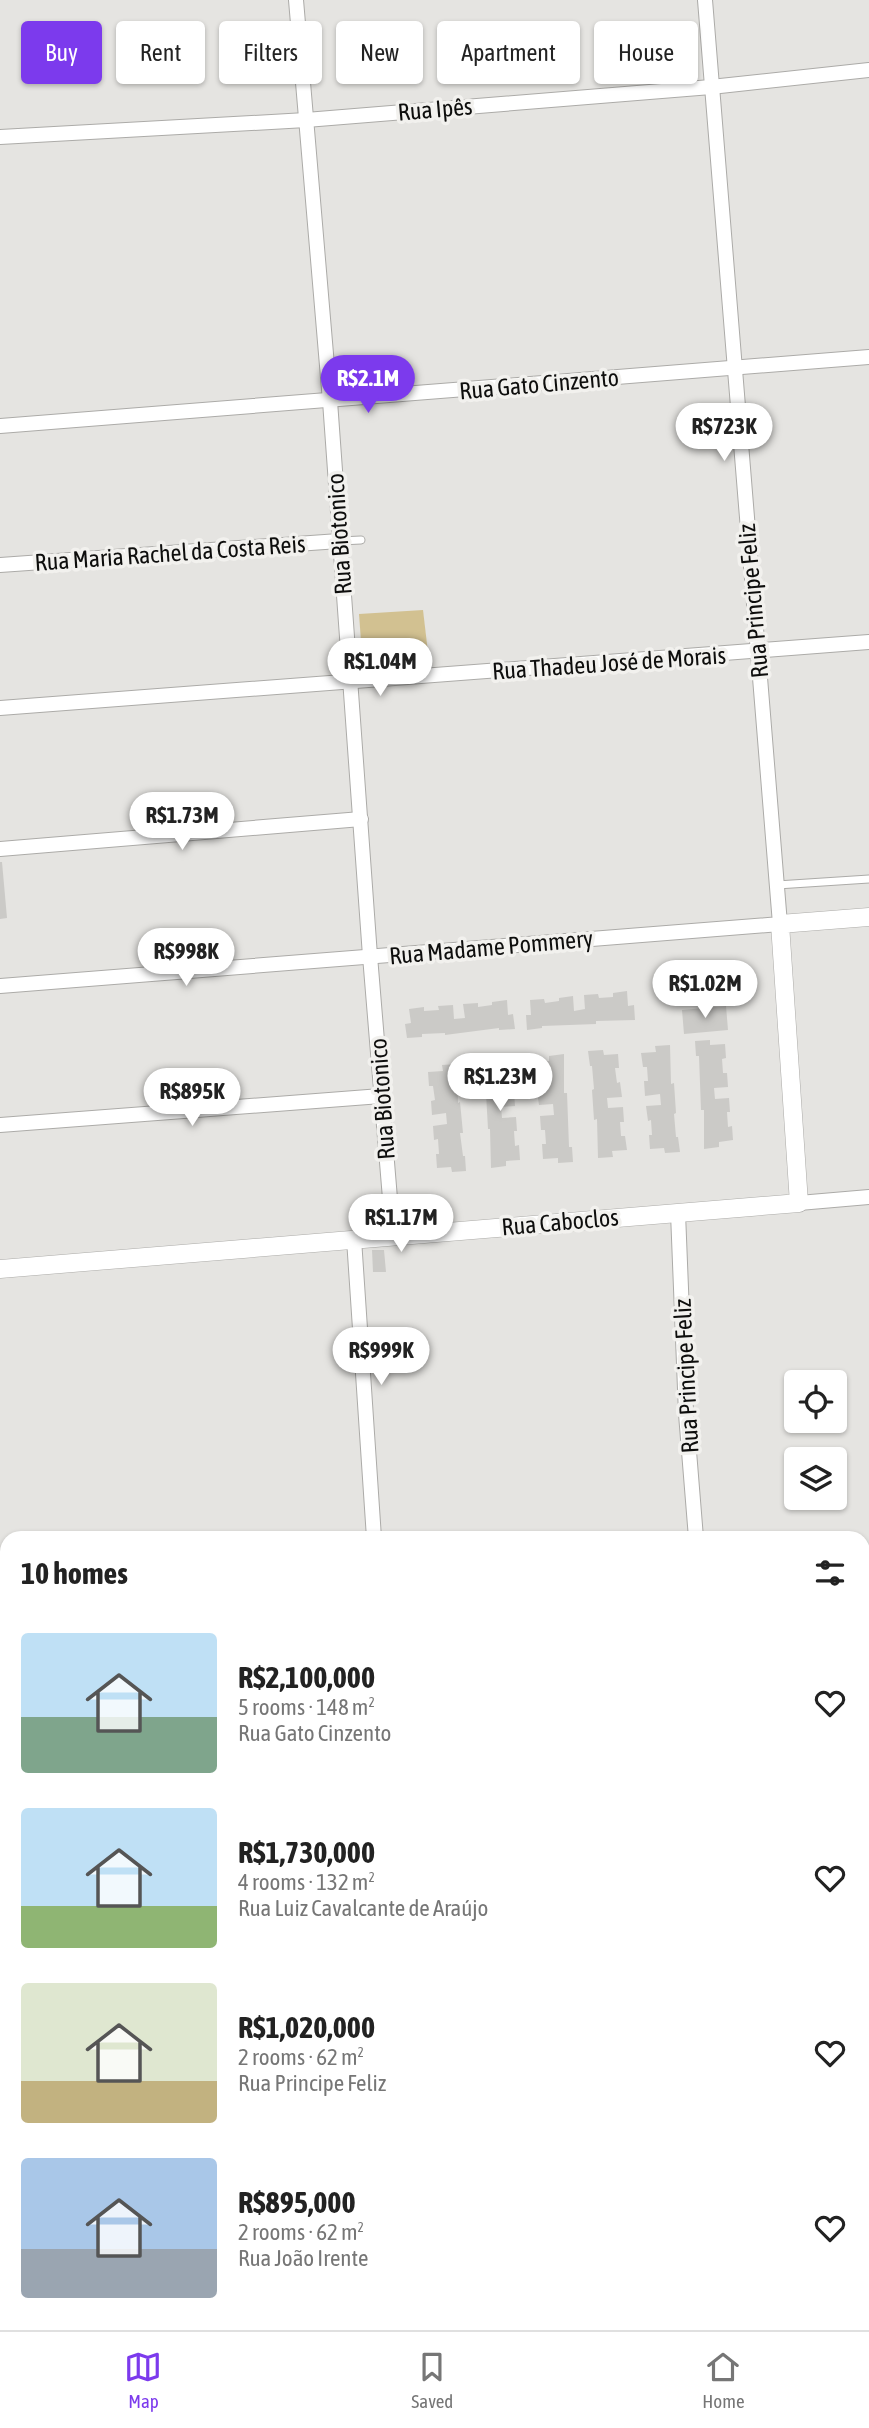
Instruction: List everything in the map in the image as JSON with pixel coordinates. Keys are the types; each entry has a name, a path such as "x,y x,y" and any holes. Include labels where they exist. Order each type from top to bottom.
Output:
{"street":[{"name":"Rua Biotonico","path":"296,0 330,401 393,1235"},
{"name":"Rua Principe Feliz","path":"705,0 777,885 799,1203"},
{"name":"Rua Ipês","path":"0,137 306,120 710,87 869,70"},
{"name":"Rua Gato Cinzento","path":"0,426 869,357"},
{"name":"Rua Maria Rachel da Costa Reis","path":"0,565 339,541"},
{"name":"Rua Thadeu José de Morais","path":"0,708 869,642"},
{"path":"0,849 361,820"},
{"path":"780,924 869,917"},
{"name":"Rua Madame Pommery","path":"0,986 780,924"},
{"path":"0,1125 381,1096"},
{"name":"Rua Caboclos","path":"0,1269 869,1197"},
{"name":"Rua Principe Feliz","path":"678,1213 686,1414 695,1531"},
{"path":"354,1238 374,1531"}],"lane":[{"path":"339,541 361,540"},
{"path":"777,885 869,879"}],"shaded area":[{"path":"423,610 429,661 363,668 359,614"}],"building":[{"path":"0,862 7,918 0,919"},
{"path":"627,991 628,1006 634,1005 635,1020 542,1026 527,1030 526,1015 531,1015 530,1000 544,999 545,1003 573,996 574,1011 585,1009 584,995 613,997 613,993"},
{"path":"507,1000 508,1015 513,1014 515,1029 499,1028 445,1035 422,1034 422,1037 407,1038 405,1024 411,1023 409,1009 424,1007 424,1011 439,1010 438,1006 453,1005 454,1019 465,1018 463,1004 478,1003 478,1007"},
{"path":"726,1006 728,1030 684,1034 682,1010"},
{"path":"710,1040 710,1045 725,1044 726,1058 722,1059 728,1087 714,1088 715,1099 729,1098 728,1127 732,1126 733,1140 719,1142 719,1147 704,1149 704,1110 701,1110 699,1056 696,1056 695,1041"},
{"path":"670,1045 671,1084 674,1083 676,1137 680,1152 665,1153 664,1148 650,1149 651,1120 648,1121 646,1106 661,1105 660,1094 645,1096 647,1067 643,1067 641,1053 656,1052 655,1046"},
{"path":"603,1050 604,1055 618,1054 619,1068 615,1068 622,1097 607,1098 608,1108 623,1107 621,1136 625,1136 627,1150 612,1151 613,1157 598,1158 597,1119 594,1120 592,1066 588,1051"},
{"path":"564,1054 564,1093 567,1093 569,1147 572,1147 573,1162 558,1163 558,1158 543,1159 542,1144 546,1144 540,1116 554,1115 553,1104 539,1105 537,1091 541,1091 540,1076 536,1077 535,1062 549,1061 549,1056"},
{"path":"497,1059 497,1065 511,1063 513,1077 509,1078 510,1092 514,1092 515,1106 501,1107 502,1118 516,1117 515,1146 519,1145 520,1160 506,1161 506,1166 491,1168 485,1075 483,1076 481,1061"},
{"path":"457,1064 458,1103 460,1102 463,1133 460,1133 466,1171 452,1172 451,1167 437,1168 438,1139 434,1140 433,1126 447,1124 446,1113 432,1115 431,1101 435,1100 433,1086 429,1086 428,1072 443,1071 442,1065"},
{"path":"372,1250 384,1250 386,1272 373,1272"}]}
